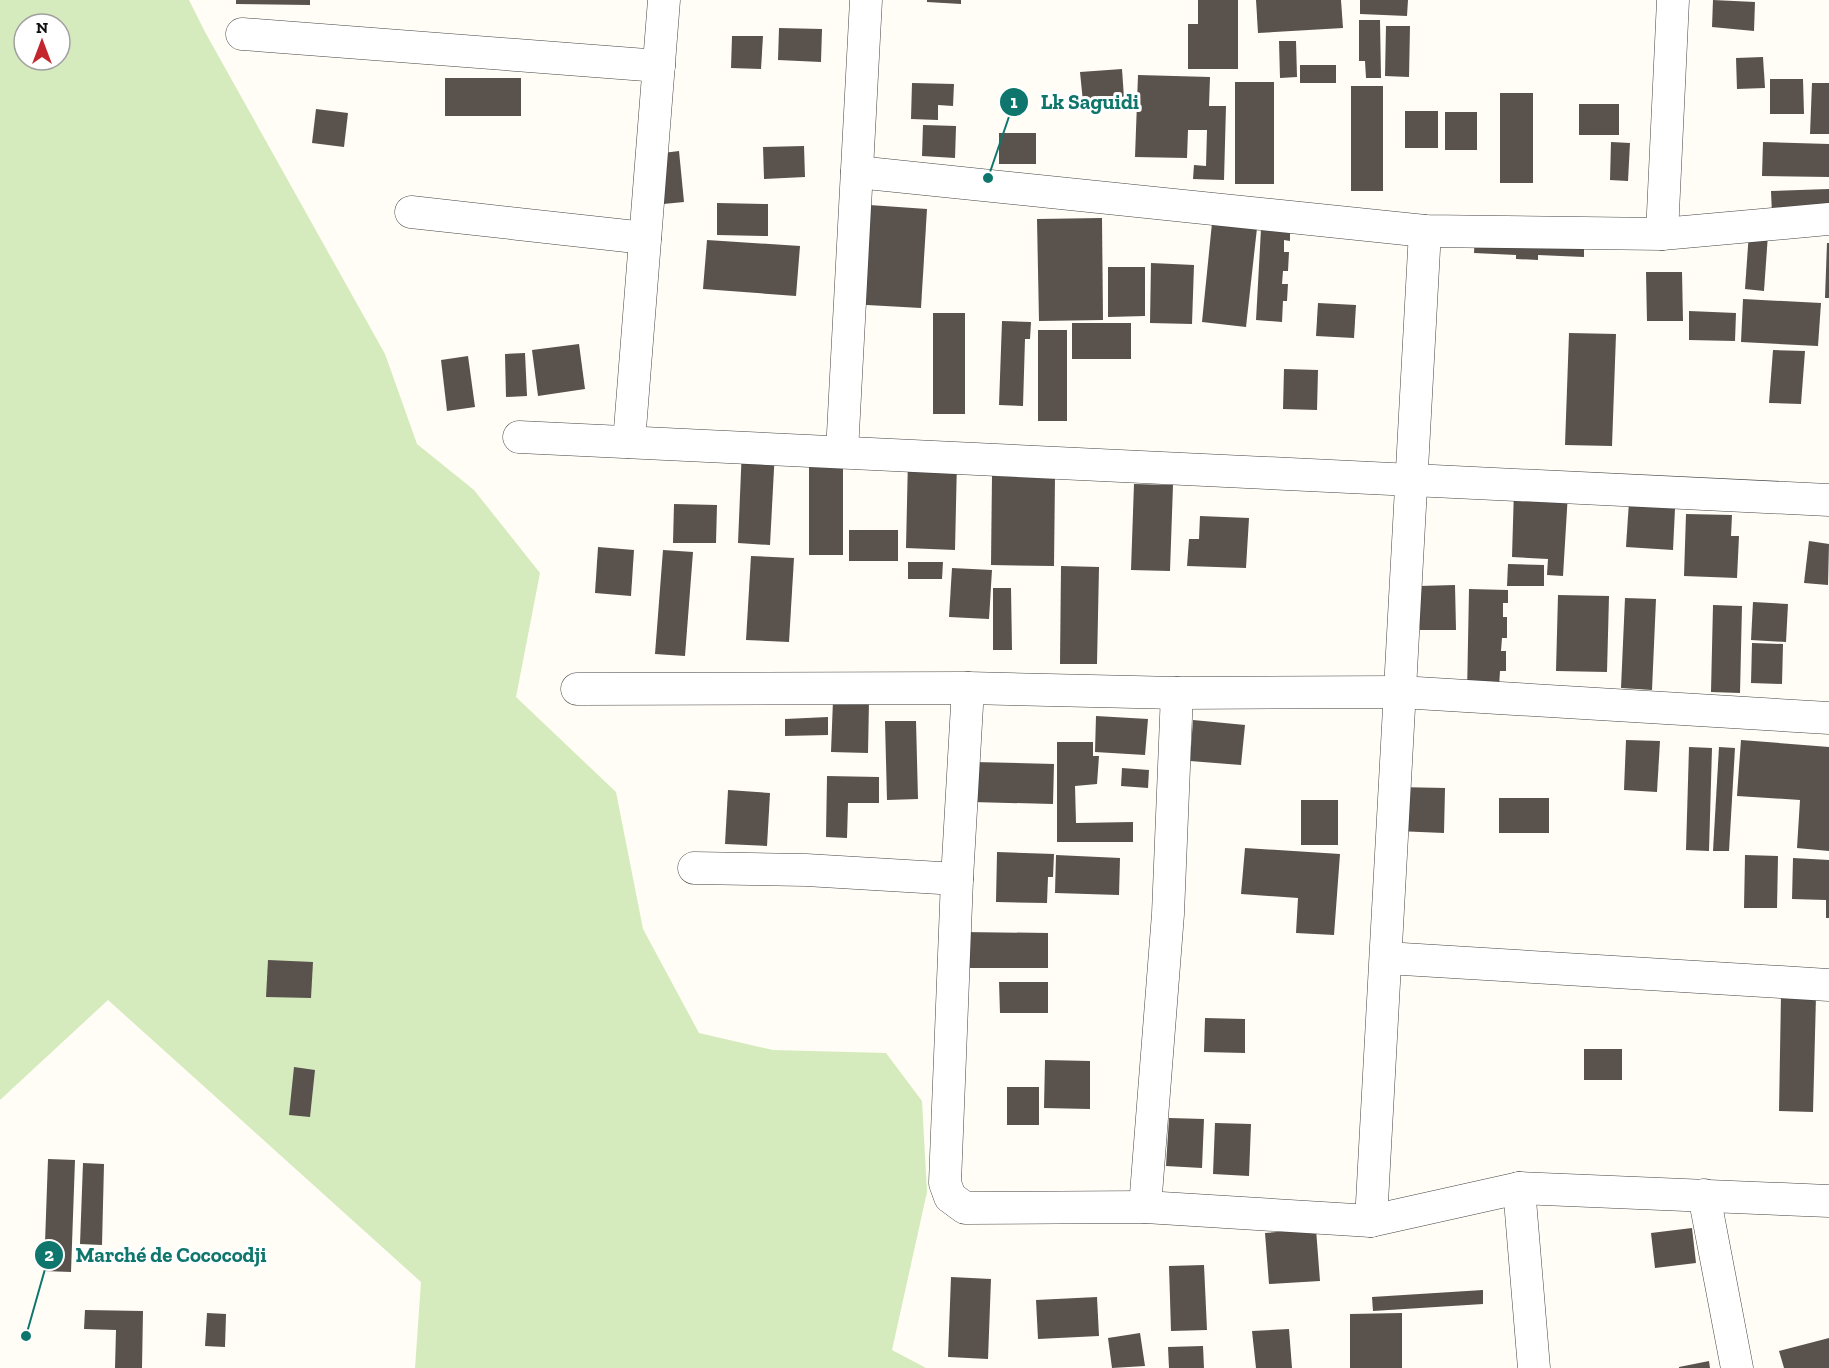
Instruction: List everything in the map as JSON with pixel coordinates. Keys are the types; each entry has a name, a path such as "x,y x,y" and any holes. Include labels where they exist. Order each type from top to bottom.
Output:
{"street":[{"path":"629,442 664,0"},
{"path":"842,452 866,0"},
{"path":"1662,234 1673,0"},
{"path":"242,34 659,66"},
{"path":"857,172 1425,231 1662,234 1829,219"},
{"path":"411,212 645,238"},
{"path":"1371,1221 1425,231"},
{"path":"519,437 1829,500"},
{"path":"577,689 968,688 1176,693 1400,692 1829,718"},
{"path":"968,688 957,879 945,1183 950,1197 964,1208 1145,1207 1371,1221 1519,1188 1829,1202"},
{"path":"1145,1207 1168,914 1176,693"},
{"path":"694,868 806,870 957,879"},
{"path":"1386,958 1829,985"},
{"path":"1519,1188 1534,1368"},
{"path":"1704,1195 1737,1368"}],"green space":[{"path":"0,0 189,0 385,354 417,444 474,490 540,573 516,697 616,792 643,929 699,1033 773,1050 886,1053 922,1101 927,1192 892,1350 926,1368 415,1368 421,1282 108,1000 0,1100"}],"building":[{"path":"236,0 310,0 310,5 236,4"},
{"path":"927,0 961,0 961,4 927,2"},
{"path":"1198,0 1238,0 1238,69 1188,69 1188,24 1198,24"},
{"path":"1256,0 1341,0 1343,28 1258,33"},
{"path":"1360,0 1408,0 1407,16 1360,14"},
{"path":"1713,0 1755,2 1754,31 1712,27"},
{"path":"1359,20 1380,20 1381,78 1366,78 1365,61 1359,61"},
{"path":"1386,26 1410,26 1409,77 1385,76"},
{"path":"779,28 822,29 821,62 778,60"},
{"path":"732,36 763,36 761,69 731,68"},
{"path":"1279,41 1296,41 1297,77 1280,78"},
{"path":"1763,57 1765,88 1737,89 1736,58"},
{"path":"1300,65 1336,65 1336,83 1300,83"},
{"path":"1122,69 1124,98 1083,102 1080,72"},
{"path":"1138,75 1210,77 1209,106 1226,106 1224,180 1193,179 1194,165 1206,166 1207,130 1188,130 1187,158 1135,157"},
{"path":"445,78 521,78 521,116 445,116"},
{"path":"1770,79 1803,79 1804,114 1770,114"},
{"path":"1235,82 1274,82 1274,184 1235,184"},
{"path":"912,83 954,84 953,106 938,105 938,120 911,119"},
{"path":"1812,83 1829,83 1829,134 1810,134"},
{"path":"1351,86 1383,86 1383,191 1351,191"},
{"path":"1500,93 1533,93 1533,183 1500,183"},
{"path":"1579,104 1619,104 1619,135 1579,135"},
{"path":"316,109 348,113 344,147 312,143"},
{"path":"1405,111 1438,111 1438,148 1405,148"},
{"path":"1445,112 1477,112 1477,150 1445,150"},
{"path":"923,125 956,126 955,158 922,156"},
{"path":"999,133 1036,133 1036,164 999,164"},
{"path":"1611,142 1630,143 1628,181 1610,180"},
{"path":"1763,142 1829,144 1829,177 1762,176"},
{"path":"804,146 805,177 764,179 763,147"},
{"path":"679,151 684,202 653,205 647,155"},
{"path":"1829,189 1829,212 1772,214 1771,191"},
{"path":"717,203 768,204 768,236 717,235"},
{"path":"855,204 927,209 921,308 849,304"},
{"path":"1102,218 1103,320 1039,321 1037,219"},
{"path":"1212,223 1257,228 1246,327 1202,322"},
{"path":"1261,229 1290,230 1290,241 1284,240 1284,252 1289,252 1288,271 1283,271 1282,284 1288,284 1287,301 1283,301 1282,322 1256,320"},
{"path":"1475,232 1584,236 1584,257 1538,255 1538,260 1516,259 1516,255 1474,253"},
{"path":"1749,232 1768,234 1764,291 1745,289"},
{"path":"707,240 800,246 796,296 703,289"},
{"path":"1827,243 1829,243 1829,298 1825,298"},
{"path":"1151,263 1194,265 1192,324 1150,323"},
{"path":"1108,267 1145,267 1145,316 1108,317"},
{"path":"1646,272 1682,272 1683,321 1647,321"},
{"path":"1743,299 1821,303 1818,346 1741,342"},
{"path":"1318,303 1356,305 1354,338 1316,336"},
{"path":"1689,311 1736,313 1735,341 1689,340"},
{"path":"933,313 965,313 965,414 933,414"},
{"path":"1002,321 1031,322 1030,339 1025,339 1023,406 999,405"},
{"path":"1072,323 1131,323 1131,359 1072,359"},
{"path":"1038,330 1067,330 1067,421 1038,421"},
{"path":"1569,333 1616,334 1612,446 1565,445"},
{"path":"579,344 585,389 538,396 532,350"},
{"path":"1773,350 1805,351 1801,404 1769,403"},
{"path":"525,353 527,396 506,397 505,354"},
{"path":"468,356 475,407 447,411 441,360"},
{"path":"1284,369 1318,370 1317,410 1283,409"},
{"path":"742,448 775,450 770,545 738,543"},
{"path":"908,458 957,460 955,550 906,548"},
{"path":"809,460 843,460 843,555 809,555"},
{"path":"992,476 1055,477 1054,566 991,565"},
{"path":"1134,484 1173,485 1170,571 1131,570"},
{"path":"1630,486 1676,488 1673,550 1626,547"},
{"path":"1514,489 1568,493 1563,576 1547,575 1548,559 1512,557"},
{"path":"674,504 717,505 716,543 673,543"},
{"path":"1686,514 1732,515 1731,536 1739,536 1737,578 1684,576"},
{"path":"1200,516 1249,518 1246,568 1187,566 1189,539 1199,539"},
{"path":"849,530 898,530 898,561 849,561"},
{"path":"1809,541 1829,544 1828,585 1804,583"},
{"path":"598,547 634,550 631,596 595,593"},
{"path":"663,550 693,552 685,656 655,654"},
{"path":"751,556 794,558 789,642 746,640"},
{"path":"908,562 943,562 942,579 908,579"},
{"path":"1508,564 1544,565 1544,586 1507,586"},
{"path":"1061,566 1099,567 1097,664 1060,664"},
{"path":"952,568 992,570 989,619 949,617"},
{"path":"1455,585 1456,630 1420,630 1419,586"},
{"path":"993,588 1011,588 1012,650 993,650"},
{"path":"1469,589 1508,590 1508,603 1503,603 1503,617 1507,617 1507,638 1502,638 1501,651 1506,651 1506,671 1500,671 1499,687 1467,695"},
{"path":"1558,595 1609,596 1607,672 1556,671"},
{"path":"1625,598 1656,599 1652,690 1621,688"},
{"path":"1753,602 1788,604 1786,642 1751,640"},
{"path":"1713,605 1742,606 1740,693 1711,692"},
{"path":"1752,643 1783,644 1782,684 1751,683"},
{"path":"833,700 869,701 868,753 831,752"},
{"path":"1096,716 1148,719 1145,755 1095,752"},
{"path":"828,717 828,735 785,736 785,719"},
{"path":"1193,720 1245,725 1241,765 1190,761"},
{"path":"885,721 916,721 918,799 887,800"},
{"path":"1626,740 1660,741 1657,792 1624,790"},
{"path":"1741,740 1829,747 1829,851 1797,848 1800,800 1737,796"},
{"path":"1057,742 1093,742 1093,756 1099,756 1097,784 1075,786 1076,823 1133,822 1133,842 1057,842"},
{"path":"1689,747 1712,748 1709,851 1686,850"},
{"path":"1719,747 1735,748 1729,851 1713,851"},
{"path":"973,762 1054,764 1053,804 972,802"},
{"path":"1122,768 1149,770 1148,788 1121,786"},
{"path":"827,776 879,777 879,803 848,803 847,838 826,837"},
{"path":"1398,787 1445,788 1444,833 1397,831"},
{"path":"728,790 770,793 767,846 725,844"},
{"path":"1499,798 1549,798 1549,833 1499,833"},
{"path":"1301,800 1338,800 1338,845 1301,845"},
{"path":"1245,848 1340,854 1334,935 1296,933 1298,898 1241,894"},
{"path":"997,852 1054,854 1053,877 1048,877 1047,903 996,902"},
{"path":"1056,855 1120,858 1119,895 1055,893"},
{"path":"1745,855 1778,856 1777,908 1744,908"},
{"path":"1793,858 1829,860 1829,918 1826,918 1826,900 1792,899"},
{"path":"963,932 1048,933 1048,968 963,968"},
{"path":"268,960 313,962 311,998 266,997"},
{"path":"999,982 1048,982 1048,1013 1000,1013"},
{"path":"1781,995 1816,996 1813,1112 1779,1111"},
{"path":"1205,1018 1245,1019 1245,1053 1204,1052"},
{"path":"1584,1049 1622,1049 1622,1080 1584,1080"},
{"path":"1045,1060 1090,1061 1090,1109 1044,1108"},
{"path":"294,1067 315,1070 310,1117 289,1115"},
{"path":"1007,1087 1039,1087 1039,1125 1007,1125"},
{"path":"1169,1118 1204,1119 1202,1168 1166,1166"},
{"path":"1215,1123 1251,1124 1249,1176 1213,1174"},
{"path":"48,1159 75,1160 71,1272 44,1271"},
{"path":"83,1163 104,1164 102,1245 80,1244"},
{"path":"1692,1228 1696,1263 1655,1268 1651,1233"},
{"path":"1316,1229 1320,1281 1269,1284 1265,1233"},
{"path":"1204,1265 1207,1330 1171,1331 1169,1266"},
{"path":"951,1277 991,1279 988,1359 948,1357"},
{"path":"1483,1290 1483,1304 1373,1311 1372,1297"},
{"path":"1097,1297 1099,1336 1038,1339 1036,1300"},
{"path":"85,1310 143,1311 142,1368 115,1368 116,1330 84,1329"},
{"path":"207,1313 226,1314 225,1347 205,1346"},
{"path":"1402,1313 1402,1368 1350,1368 1350,1314"},
{"path":"1289,1329 1292,1368 1256,1368 1252,1331"},
{"path":"1140,1333 1145,1366 1112,1368 1108,1338"},
{"path":"1829,1338 1829,1368 1784,1368 1779,1351"},
{"path":"1203,1346 1204,1368 1169,1368 1168,1347"},
{"path":"1709,1361 1710,1368 1679,1368 1679,1367"}],"place":[{"name":"Lk Saguidi","path":"988,178"},
{"name":"Marché de Cococodji","path":"26,1336"}]}
